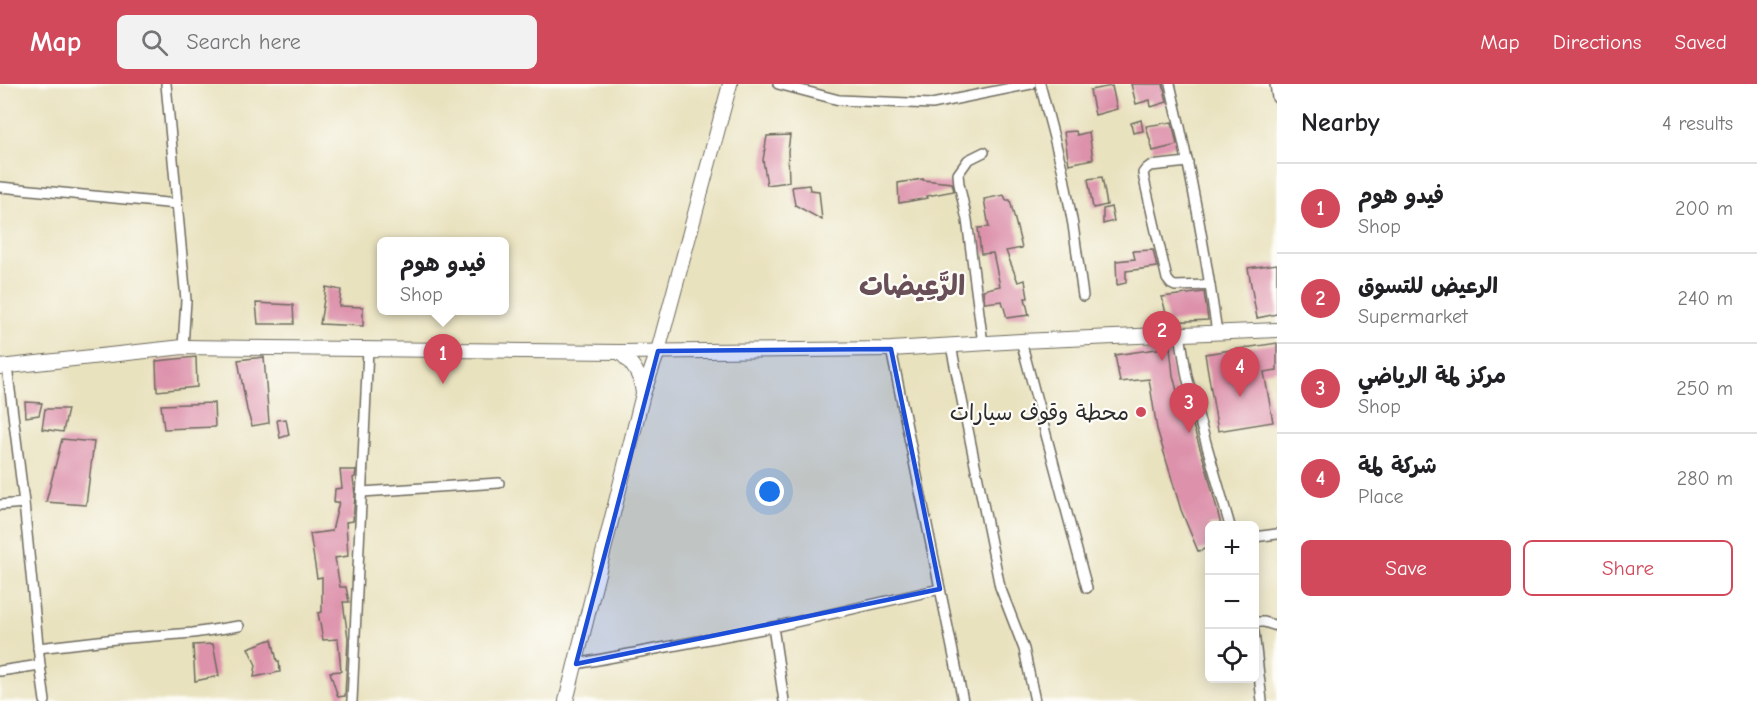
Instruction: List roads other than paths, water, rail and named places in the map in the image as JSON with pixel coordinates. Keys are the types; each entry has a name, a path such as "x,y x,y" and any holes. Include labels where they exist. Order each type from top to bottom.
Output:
{"street":[{"path":"166,84 186,300 183,347"},
{"path":"566,701 643,394 658,351 730,84"},
{"path":"778,84 839,100 932,104 1031,84"},
{"path":"1040,84 1063,172 1083,296"},
{"path":"1170,84 1188,162 1217,332"},
{"path":"1275,84 1277,98"},
{"path":"983,344 967,220 958,174 968,160 984,152"},
{"path":"1188,162 1150,166 1143,173 1167,279 1175,286 1210,285"},
{"path":"0,187 177,204"},
{"path":"45,701 24,504 4,366 183,347 619,352 891,349 1277,330"},
{"path":"1180,334 1187,377 1229,521"},
{"path":"1021,341 1087,588"},
{"path":"951,346 1000,587 1024,649 1035,701"},
{"path":"352,701 368,349"},
{"path":"891,349 963,701"},
{"path":"619,352 633,364 641,381 643,394"},
{"path":"362,492 499,483"},
{"path":"0,505 24,504"},
{"path":"1259,536 1277,534"},
{"path":"576,664 773,627 940,589"},
{"path":"1259,622 1277,626"},
{"path":"38,648 193,633 239,626"},
{"path":"773,627 784,701"},
{"path":"0,671 40,665"},
{"path":"1259,676 1262,701"}],"place":[{"name":"الرعيض للتسوق","path":"1162,361"},
{"name":"فيدو هوم","path":"443,384"},
{"name":"شركة لمة","path":"1240,397"},
{"name":"محطة وقوف سيارات","path":"1141,412"},
{"name":"مركز لمة الرياضي","path":"1189,433"}],"district":[{"name":"الرَّعِيضات","path":"912,285"}]}
